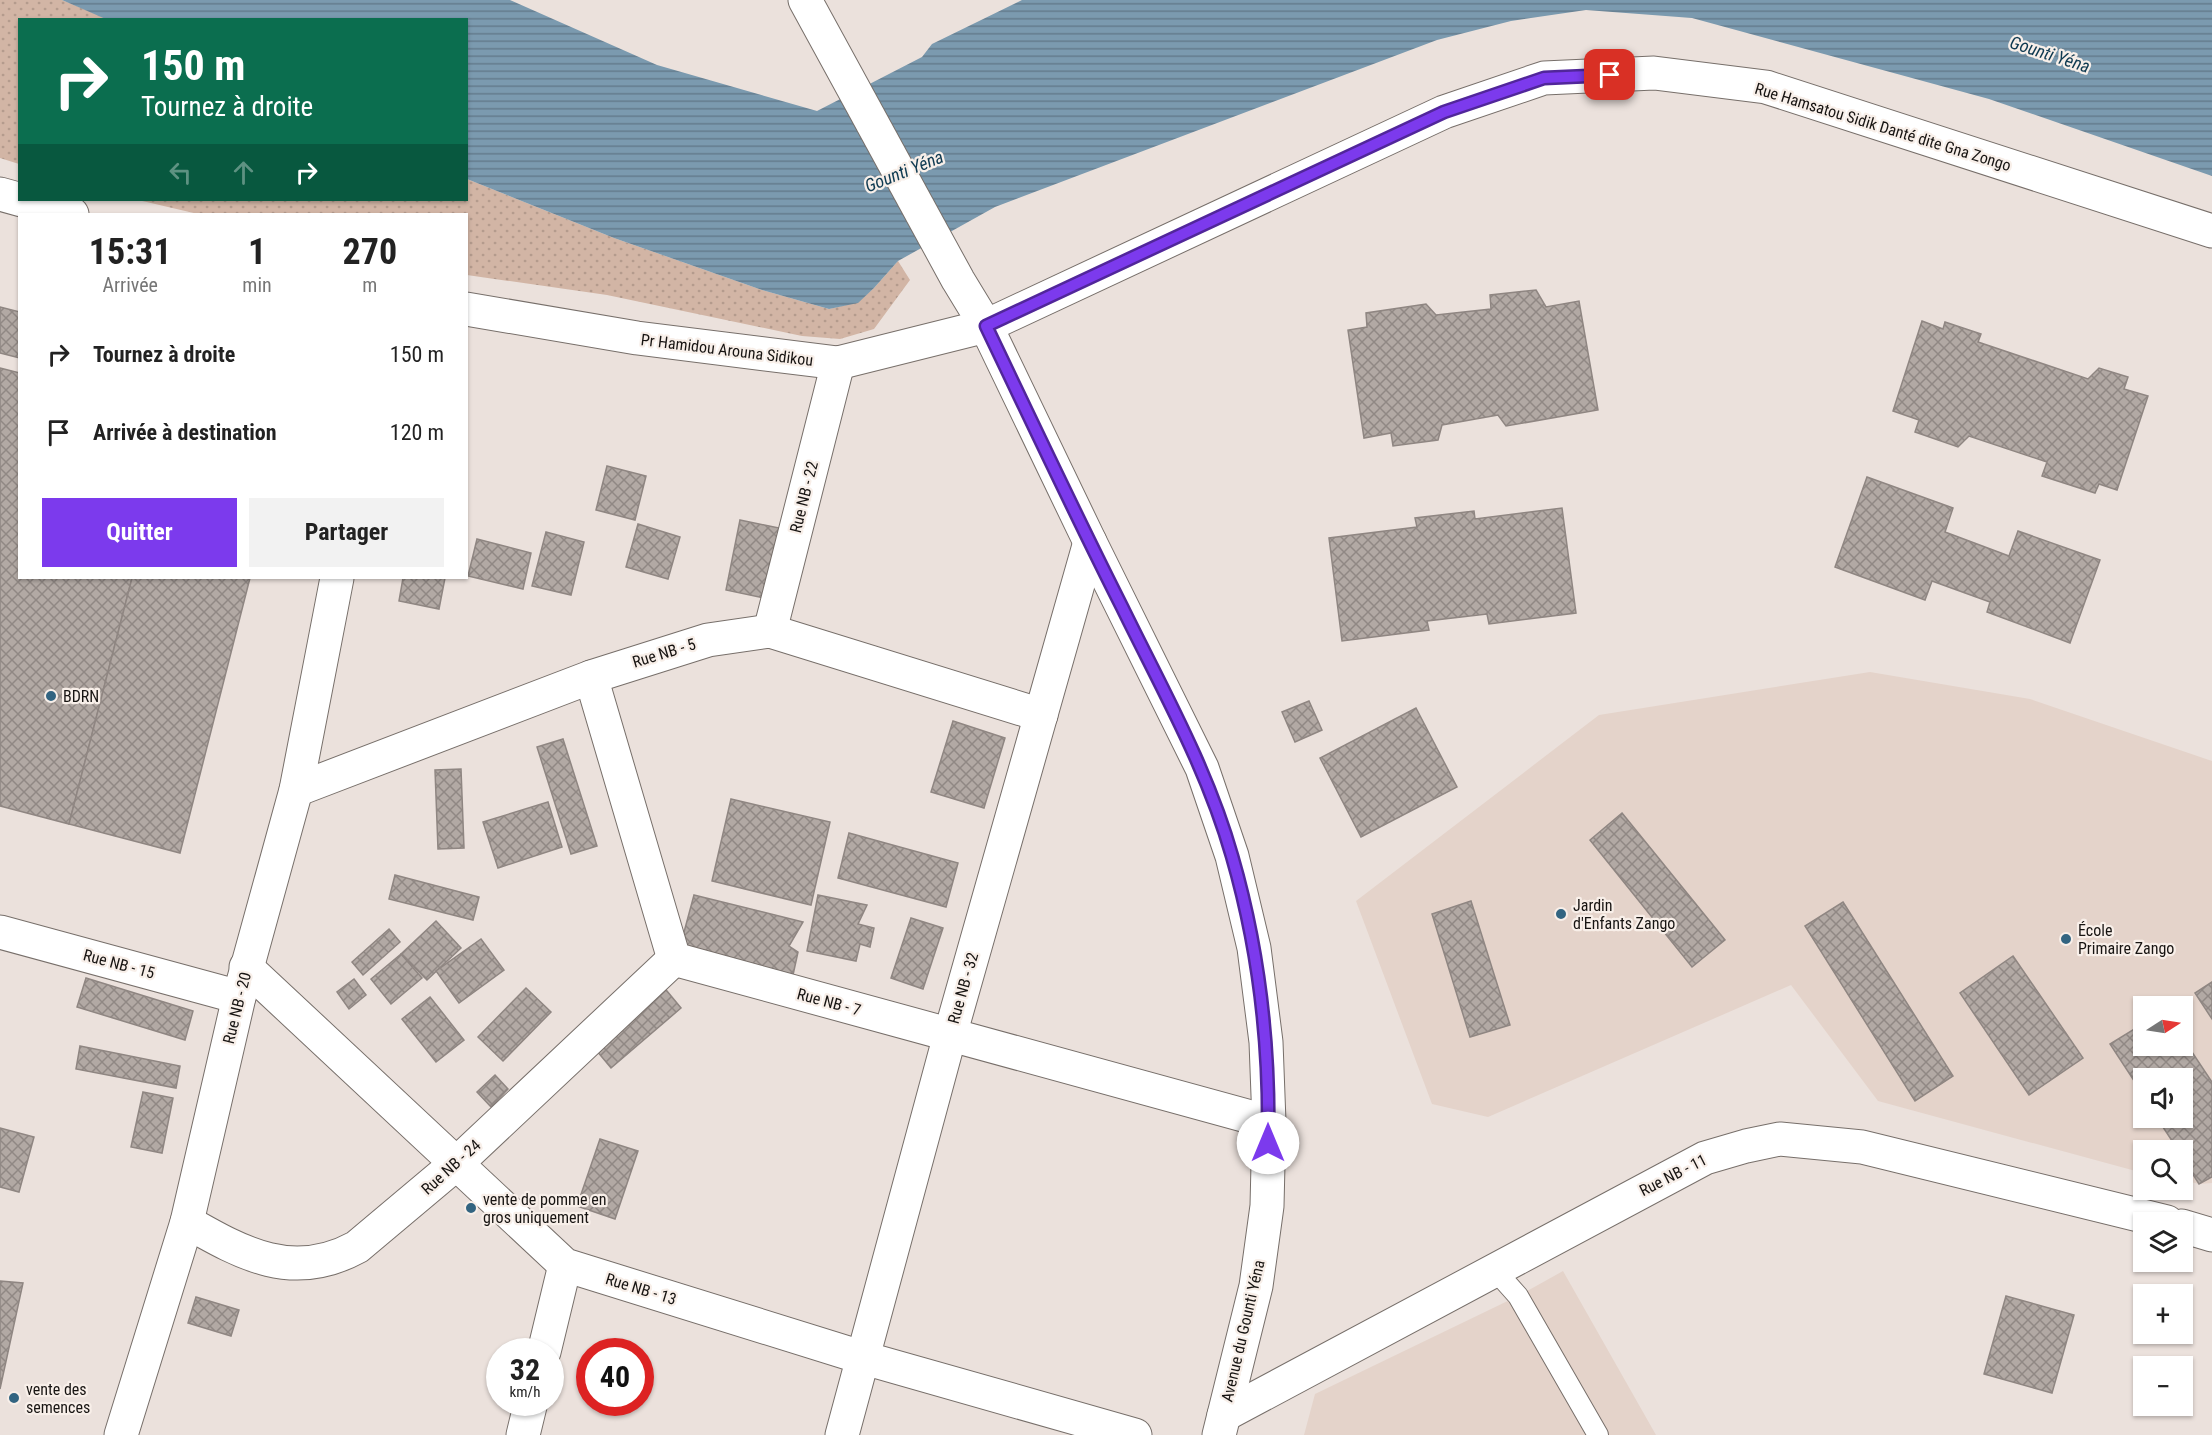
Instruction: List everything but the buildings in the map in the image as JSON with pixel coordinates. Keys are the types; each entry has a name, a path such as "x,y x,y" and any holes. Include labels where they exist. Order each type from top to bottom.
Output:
{"street":[{"name":"Avenue du Gounti Yéna","path":"805,0 958,280 986,326 1202,768 1232,856 1254,948 1266,1042 1269,1122 1267,1206 1256,1286 1221,1425"},
{"name":"Rue Hamsatou Sidik Danté dite Gna Zongo","path":"986,326 1444,112 1544,78 1654,73 1767,87 2212,231"},
{"path":"0,194 18,199"},
{"path":"25,201 68,213"},
{"name":"Pr Hamidou Arouna Sidikou","path":"468,309 637,338 838,363 986,326"},
{"name":"Rue NB - 22","path":"770,631 838,363"},
{"name":"Rue NB - 32","path":"843,1435 950,1035 1090,542"},
{"name":"Rue NB - 20","path":"121,1435 187,1222 243,982 296,790 337,579"},
{"name":"Rue NB - 5","path":"296,790 591,677 708,640 770,631 1041,715"},
{"path":"591,677 674,959"},
{"name":"Rue NB - 15","path":"0,932 243,982"},
{"name":"Rue NB - 7","path":"674,959 1269,1122"},
{"name":"Rue NB - 24","path":"187,1222 232,1248 273,1262 314,1263 341,1256 357,1247 457,1163 674,959"},
{"name":"Rue NB - 13","path":"243,982 457,1163 565,1265 864,1358 1135,1435"},
{"name":"Rue NB - 11","path":"1221,1425 1494,1269 1704,1158 1746,1146 1780,1139 1862,1147 2133,1214"},
{"path":"547,1338 565,1265"},
{"path":"523,1435 528,1416"}],"lane":[{"path":"1494,1269 1518,1296 1598,1435"}],"shaded area":[{"path":"0,0 62,0 106,18 18,18 18,164 0,158"},
{"path":"468,179 614,238 762,290 829,309 858,302 898,261 910,280 874,329 840,339 802,336 607,295 468,275 468,213 194,213 142,201 468,201"},
{"path":"1870,672 2030,699 2212,761 2212,1183 2193,1182 2193,1140 2133,1140 2133,1170 1878,1101 1791,985 1488,1117 1432,1104 1356,901 1599,715"},
{"path":"1563,1271 1656,1435 1304,1435 1315,1394 1518,1296"}],"water":[{"name":"Gounti Yéna","path":"62,0 510,0 657,65 817,111 922,57 932,44 1022,0 2212,0 2212,176 1989,99 1692,18 1586,10 1511,21 1437,40 995,207 898,261 858,303 829,309 762,290 614,238 468,179 468,18 103,18"}],"place":[{"name":"BDRN","path":"51,696"},
{"name":"Jardin d'Enfants Zango","path":"1561,914"},
{"name":"École Primaire Zango","path":"2066,939"},
{"name":"vente de pomme en gros uniquement","path":"471,1208"},
{"name":"vente des semences","path":"14,1398"}],"route":[{"path":"1268,1143 1266,1042 1254,948 1225,834 1202,768 986,326 1444,112 1544,78 1610,75"}]}
